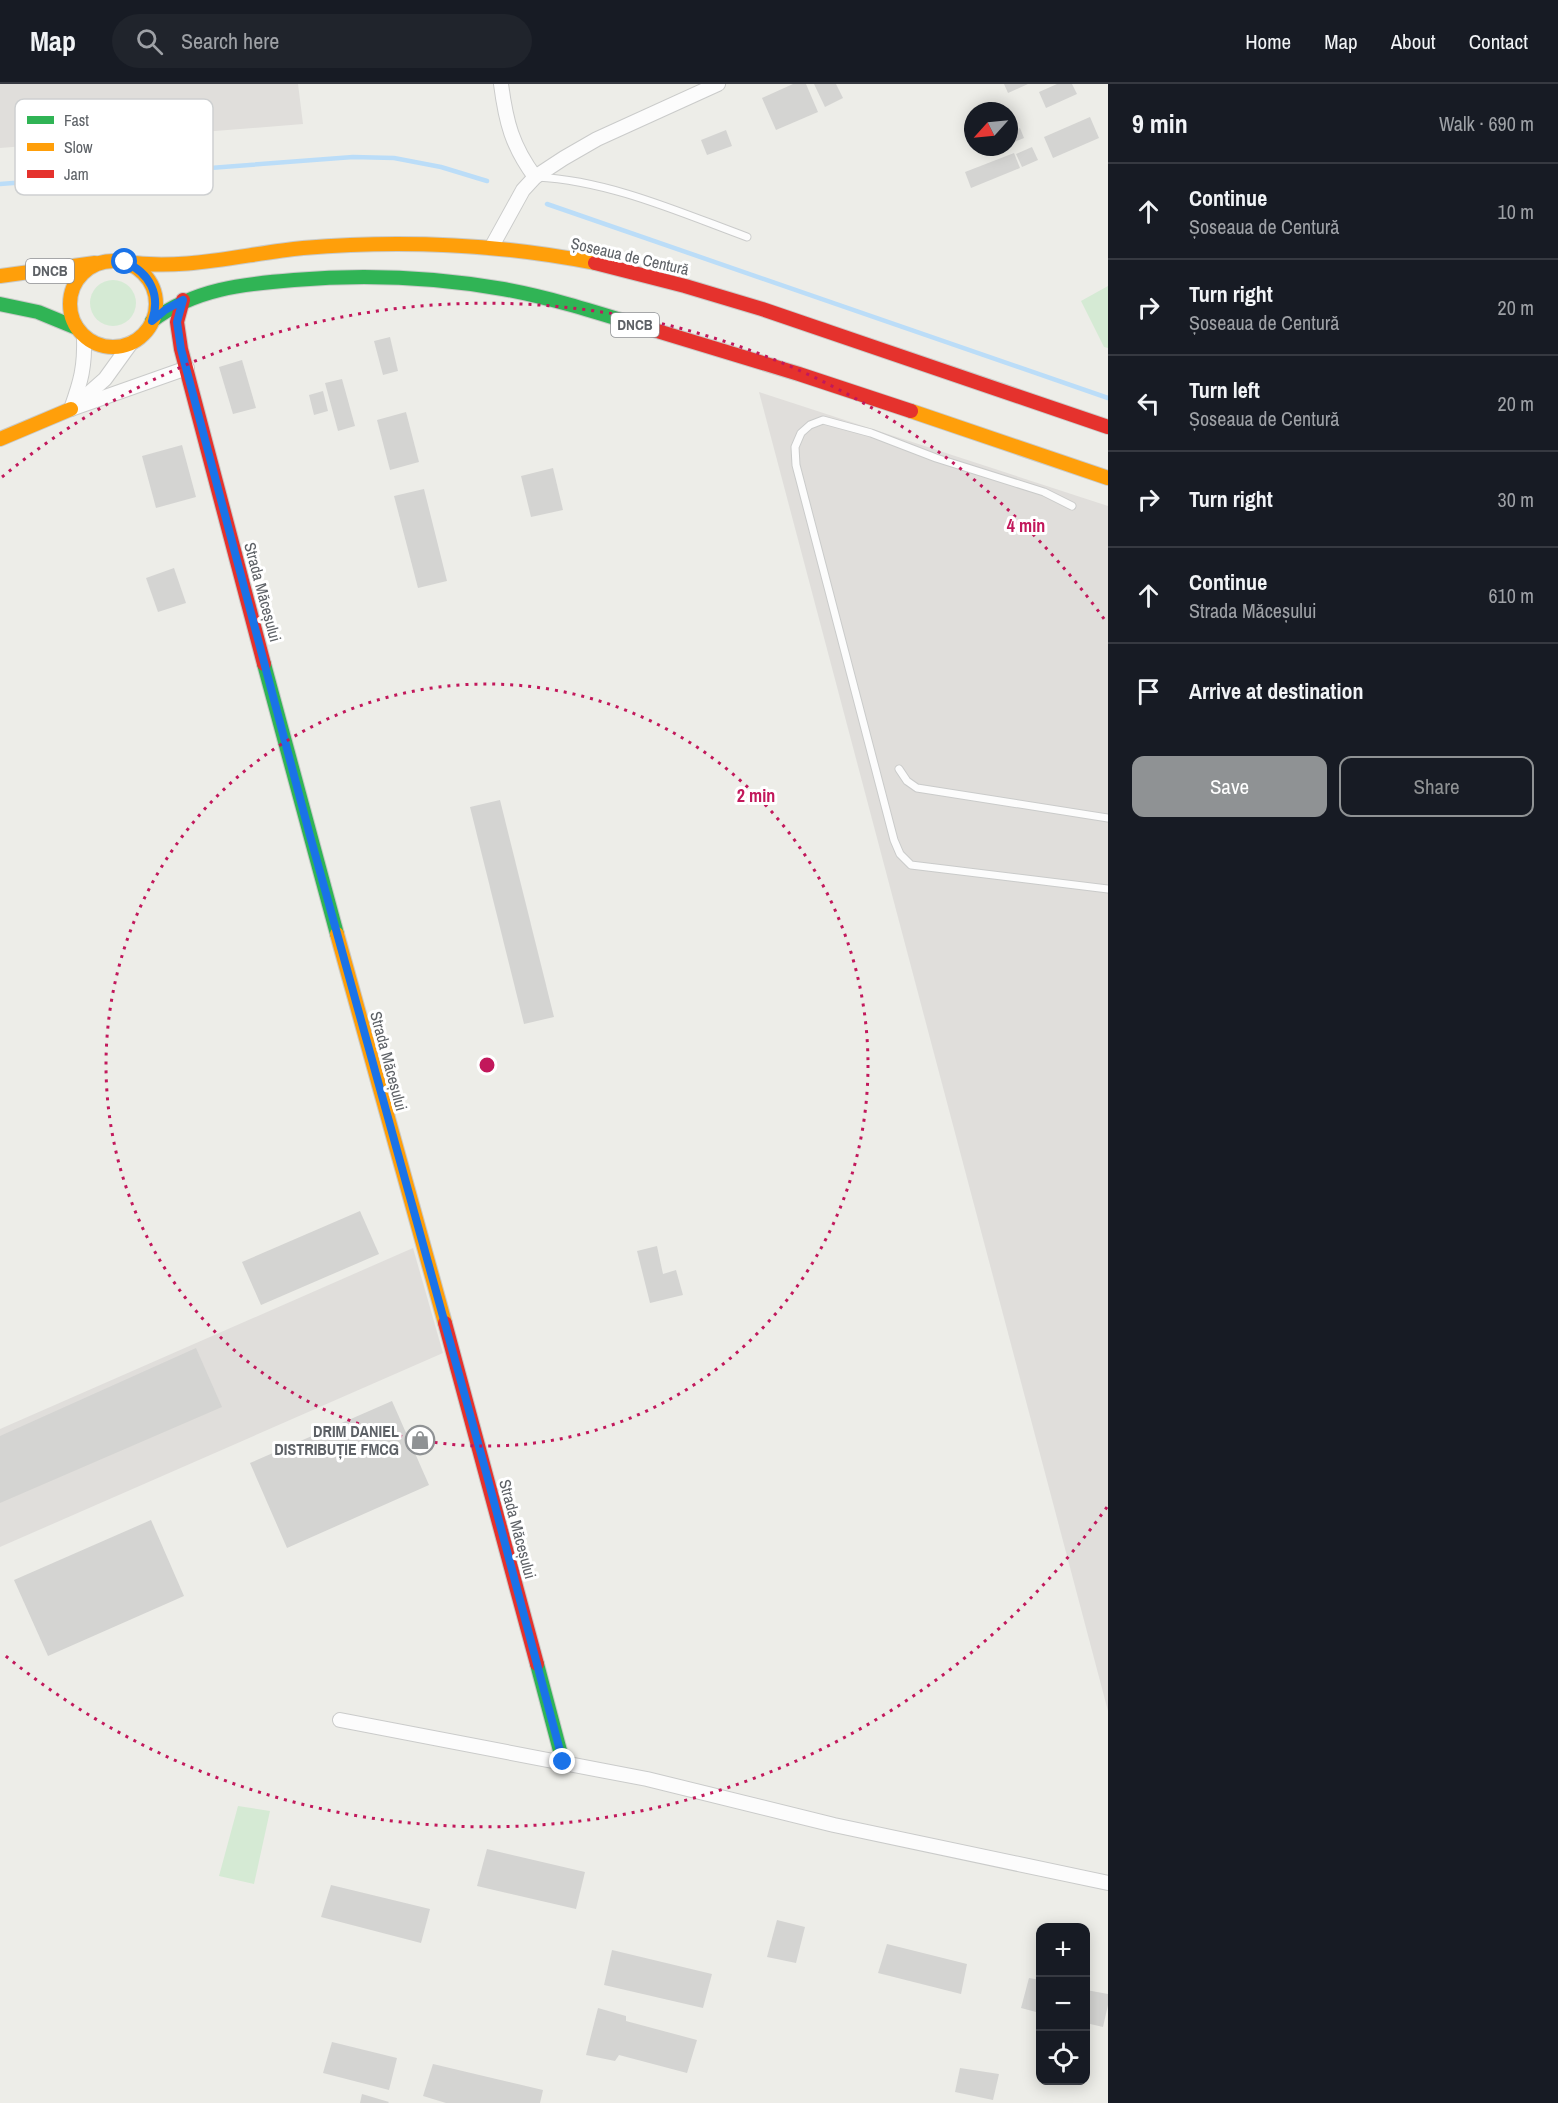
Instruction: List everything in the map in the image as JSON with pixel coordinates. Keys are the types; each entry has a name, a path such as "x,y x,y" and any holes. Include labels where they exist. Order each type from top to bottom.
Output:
{"main road":[{"name":"Șoseaua de Centură","path":"0,276 108,260 144,266 170,266 275,251 359,244 405,243 491,248 585,260 693,286 908,357 1108,427"},
{"name":"DNCB","path":"80,332 70,312 70,294 78,277 100,262"},
{"path":"125,262 135,266 150,281 156,301 152,321"},
{"name":"DNCB","path":"131,343 140,338 152,321 165,310 183,300 232,287 296,279 341,277 422,279 497,289 536,296 829,382 1108,478"},
{"name":"Strada Măceșului","path":"183,300 177,322 181,349 309,832 483,1461 563,1762"},
{"path":"0,304 38,312 80,332 92,342 111,347 131,343"},
{"path":"0,439 71,409"}],"street":[{"path":"501,84 504,111 512,141 521,159 535,177"},
{"path":"491,248 523,189 535,177 597,140 718,84"},
{"path":"71,409 82,376 84,361 80,332"},
{"path":"71,409 100,385 131,343"},
{"path":"71,409 187,368"},
{"path":"340,1720 647,1779 834,1825 1108,1883"}],"lane":[{"path":"535,177 563,179 645,199 747,237"},
{"path":"1072,506 1044,492 936,458 871,433 823,420 801,433 795,447 795,465 894,840 900,854 911,866 1108,889"},
{"path":"900,769 907,781 917,788 1108,818"}],"shaded area":[{"path":"0,84 298,84 303,124 213,131 213,99 15,99 15,147 0,148"},
{"path":"759,392 1108,506 1108,1711"},
{"path":"413,1248 443,1353 0,1547 0,1429"}],"green space":[{"path":"113,280 122,281 129,287 135,294 135,312 129,319 122,325 113,326 104,325 97,319 91,312 90,303 91,294 97,287 104,281"},
{"path":"1108,286 1108,348 1104,347 1081,301"},
{"path":"238,1806 270,1811 254,1884 219,1876"}],"building":[{"path":"793,84 806,84 818,112 776,130 762,98"},
{"path":"814,84 836,84 843,98 825,107"},
{"path":"1004,84 1028,84 1008,93"},
{"path":"1057,84 1072,84 1077,94 1046,108 1039,92"},
{"path":"1090,117 1099,138 1053,158 1044,137"},
{"path":"1020,128 1024,138 1018,140 1018,129"},
{"path":"726,130 732,146 707,155 701,140"},
{"path":"1032,147 1038,160 1022,167 1017,156 1018,153"},
{"path":"1006,156 1015,156 1020,168 971,188 965,172"},
{"path":"390,337 398,371 383,375 374,341"},
{"path":"242,360 256,408 233,414 219,367"},
{"path":"342,379 355,426 338,431 325,383"},
{"path":"323,391 328,411 314,415 309,395"},
{"path":"406,412 419,462 390,470 377,420"},
{"path":"182,445 196,497 156,508 142,456"},
{"path":"553,468 563,510 531,517 521,476"},
{"path":"424,489 447,581 418,588 394,496"},
{"path":"174,568 186,603 158,612 146,578"},
{"path":"500,800 554,1017 524,1024 470,807"},
{"path":"360,1211 379,1254 261,1305 242,1262"},
{"path":"657,1246 663,1274 676,1270 683,1295 650,1303 637,1251"},
{"path":"196,1348 222,1407 0,1503 0,1436"},
{"path":"392,1401 429,1485 287,1548 250,1463"},
{"path":"151,1520 184,1596 48,1656 14,1580"},
{"path":"487,1849 585,1872 576,1909 477,1886"},
{"path":"331,1885 430,1909 421,1943 321,1917"},
{"path":"777,1920 805,1927 796,1963 767,1957"},
{"path":"887,1944 967,1964 961,1994 878,1973"},
{"path":"612,1950 712,1974 703,2008 604,1985"},
{"path":"1029,1978 1036,1979 1036,2012 1021,2008"},
{"path":"1090,1991 1108,1994 1103,2027 1090,2024"},
{"path":"598,2008 626,2016 626,2021 697,2040 687,2073 619,2055 615,2061 586,2055"},
{"path":"332,2042 397,2058 389,2090 323,2073"},
{"path":"433,2064 543,2090 540,2103 446,2103 423,2096"},
{"path":"960,2068 999,2074 993,2100 955,2092"},
{"path":"362,2094 389,2102 360,2103"}],"waterway":[{"path":"213,168 353,157 394,158 441,167 487,181"},
{"path":"0,184 15,183"},
{"path":"547,204 1108,398"}],"traffic: fast":[{"path":"152,321 168,310 202,295 238,286 320,278 373,277 425,279 503,289 552,300 631,323"},
{"path":"0,304 38,312 77,328"},
{"path":"264,664 337,934"},
{"path":"537,1664 563,1762"}],"traffic: slow":[{"path":"125,262 192,263 303,248 413,244 486,248 595,263"},
{"path":"113,261 130,264 144,273 153,287 156,304 153,321 144,335 130,344 113,347 96,344 82,335 73,321 70,304 73,287 82,273 96,264 113,261"},
{"path":"0,276 95,263"},
{"path":"0,439 71,409"},
{"path":"911,411 1108,478"},
{"path":"337,934 445,1323"}],"traffic: jam":[{"path":"595,263 762,309 1108,427"},
{"path":"183,300 177,322 181,349 264,664"},
{"path":"631,323 911,411"},
{"path":"445,1323 537,1664"}],"place":[{"name":"DRIM DANIEL DISTRIBUȚIE FMCG","path":"420,1440"}],"route":[{"path":"125,262 135,266 150,281 156,301 152,321 165,310 183,300 177,322 181,349 223,500 309,832 486,1472 563,1762"}]}
